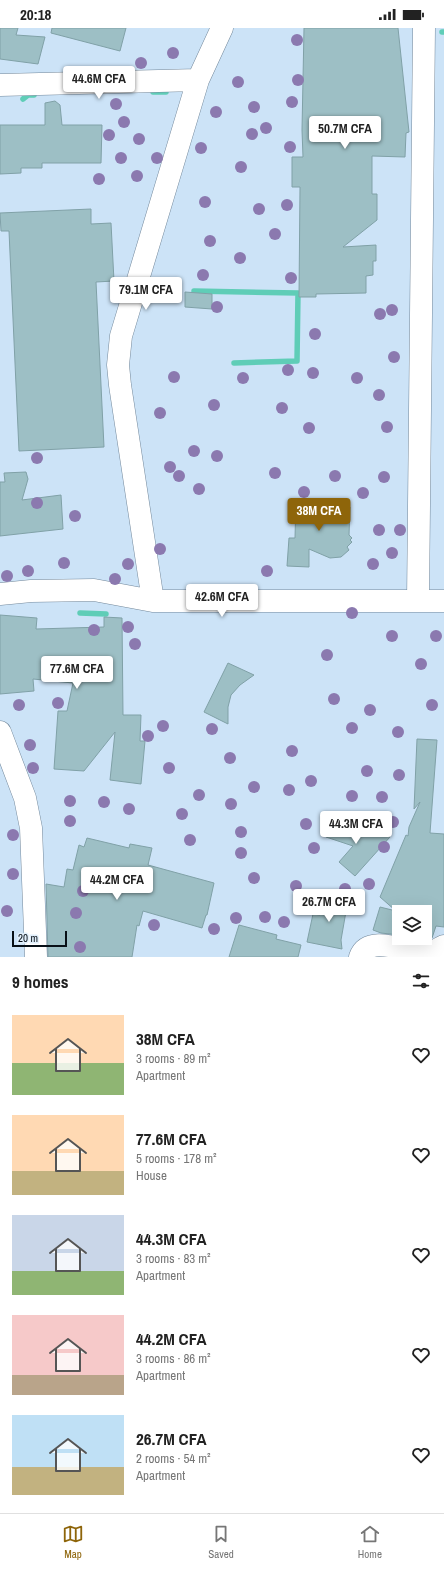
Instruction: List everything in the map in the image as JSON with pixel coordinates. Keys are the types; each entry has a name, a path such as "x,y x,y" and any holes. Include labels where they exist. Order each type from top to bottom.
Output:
{"street":[{"path":"153,601 120,385 118,364 121,336 198,80 222,28"},
{"path":"418,601 424,28"},
{"path":"0,85 198,80"},
{"path":"0,594 31,591 94,590 153,601 444,601"},
{"path":"0,732 25,798 31,828 36,957"},
{"path":"360,957 362,951 369,946 377,945 426,953 444,946"}],"building":[{"path":"0,28 18,28 16,35 45,37 38,64 0,59"},
{"path":"52,28 126,28 120,51 51,33"},
{"path":"304,28 398,28 409,132 406,133 405,157 372,156 372,194 377,194 377,220 343,247 376,245 376,261 373,261 373,275 366,276 366,293 316,294 316,297 299,297 300,187 292,187 292,157 303,157 302,130"},
{"path":"55,101 60,105 62,125 102,125 101,163 42,163 42,168 21,168 21,173 0,174 0,125 45,125 45,103"},
{"path":"91,209 91,224 111,223 114,281 96,282 104,447 19,451 9,231 1,231 0,213"},
{"path":"185,292 212,294 212,309 185,307"},
{"path":"26,472 28,479 22,500 61,495 63,529 0,536 0,482 5,482 4,473"},
{"path":"296,499 313,499 312,504 332,504 332,507 350,507 349,535 352,538 350,540 352,542 347,547 349,550 341,557 330,558 309,549 309,567 287,566 289,538 295,538"},
{"path":"0,615 37,618 36,629 104,627 104,617 122,618 123,715 141,715 140,741 145,741 141,784 110,780 115,732 84,771 54,769 58,711 67,711 73,683 33,679 34,691 0,694"},
{"path":"228,663 254,675 240,685 231,695 228,707 228,724 204,712"},
{"path":"417,739 437,740 430,833 444,834 444,927 436,926 432,938 432,905 392,905 392,908 380,897 406,835 408,836 409,827 420,802 414,809"},
{"path":"332,820 390,837 355,876 339,862 353,846 326,837"},
{"path":"87,838 129,848 130,844 152,848 148,865 214,883 207,915 202,928 143,911 139,926 137,925 132,957 48,957 46,884 64,887 67,869 73,870 79,845 84,847"},
{"path":"325,895 348,900 341,940 342,949 307,942 313,914 320,915"},
{"path":"380,907 392,910 392,934 373,930"},
{"path":"239,925 277,935 276,939 301,945 298,957 229,957"}],"waterway":[{"path":"153,92 166,92"},
{"path":"23,99 28,95 34,95"},
{"path":"194,291 298,293 297,361 234,363"},
{"path":"80,613 106,614"}]}
